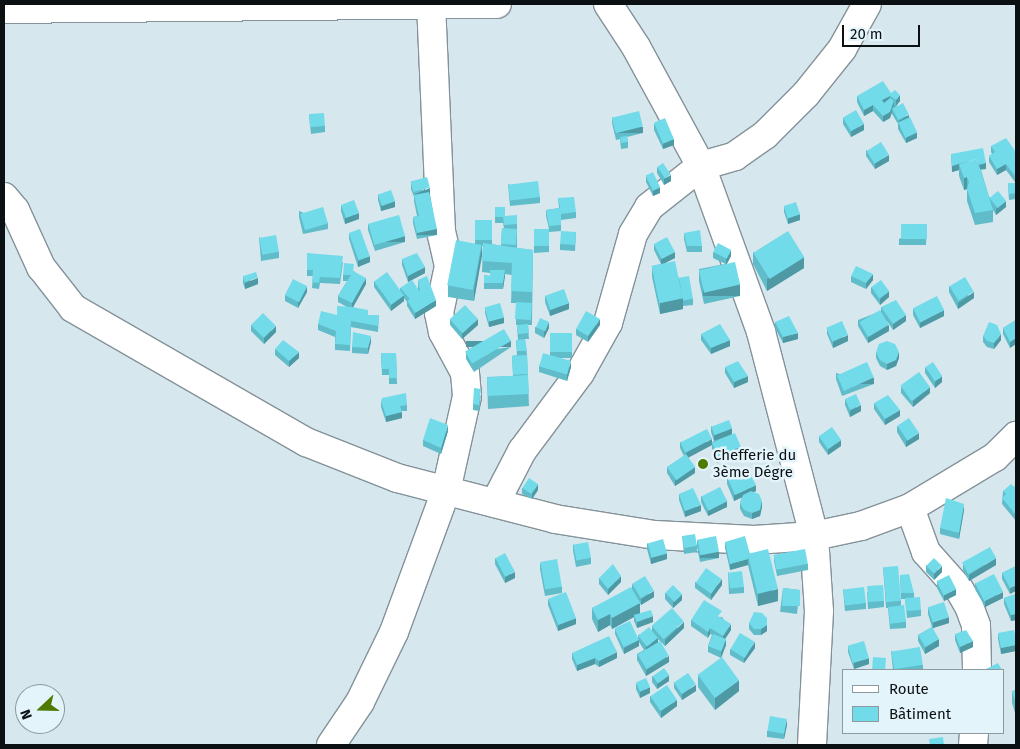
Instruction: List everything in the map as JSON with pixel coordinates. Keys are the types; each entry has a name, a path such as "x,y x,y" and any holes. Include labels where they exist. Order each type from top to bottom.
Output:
{"main road":[{"path":"4,9 497,4"},
{"path":"608,4 636,47 702,166 761,332 814,536 819,611 812,745"},
{"path":"495,503 522,451 580,373 608,323 633,234 649,207 702,166 735,156 765,136 806,94 842,48 867,4"},
{"path":"331,745 360,702 394,632 446,490 467,396 465,373 443,332 439,313 448,266 441,232 430,5"},
{"path":"4,198 15,210 42,267 73,308 306,442 397,478 555,519 655,535 754,540 814,536 861,526 910,508 995,457 1016,436"},
{"path":"910,508 926,552 959,589 969,606 976,626 977,669"}],"building":[{"path":"883,81 891,93 895,90 900,95 896,100 890,96 882,100 884,103 890,98 894,101 890,112 883,116 873,105 864,110 857,96"},
{"path":"903,103 909,115 898,120 892,108"},
{"path":"856,110 864,124 851,131 843,118"},
{"path":"639,111 643,127 616,133 612,118"},
{"path":"324,113 325,126 310,127 309,114"},
{"path":"910,117 917,132 905,138 898,122"},
{"path":"665,118 674,139 663,144 654,123"},
{"path":"627,136 628,142 621,143 620,137"},
{"path":"1006,138 1016,152 1015,176 1006,164 997,169 989,156 995,152 991,146"},
{"path":"881,142 889,155 875,164 867,151"},
{"path":"983,148 986,163 979,165 977,159 952,166 951,154"},
{"path":"977,159 993,210 975,213 967,189 969,182 967,177 964,178 959,164"},
{"path":"663,163 671,175 665,179 657,167"},
{"path":"653,172 660,187 653,191 646,175"},
{"path":"427,177 430,188 413,192 411,181"},
{"path":"538,181 540,197 510,201 508,185"},
{"path":"1008,183 1016,183 1016,193 1009,194"},
{"path":"391,190 395,201 382,206 378,195"},
{"path":"998,191 1006,201 998,208 989,198"},
{"path":"429,192 437,229 417,233 413,217 419,216 414,195"},
{"path":"574,197 576,212 561,214 561,225 549,226 546,210 560,208 558,198"},
{"path":"354,200 359,213 346,218 341,205"},
{"path":"796,202 800,214 788,218 784,206"},
{"path":"323,207 328,223 305,230 300,214"},
{"path":"495,207 505,207 505,216 517,215 517,224 504,225 503,217 495,217"},
{"path":"399,215 405,236 374,245 368,224"},
{"path":"475,220 492,220 492,240 475,240"},
{"path":"901,224 927,224 927,239 901,239"},
{"path":"502,228 517,229 516,245 501,244"},
{"path":"360,229 370,256 359,260 349,233"},
{"path":"534,229 549,229 549,246 534,246"},
{"path":"700,230 702,246 687,246 684,233"},
{"path":"561,231 576,232 575,245 560,244"},
{"path":"788,231 804,257 770,279 753,253"},
{"path":"276,235 279,252 262,255 259,238"},
{"path":"667,237 675,252 662,259 654,244"},
{"path":"456,240 482,245 473,290 447,285"},
{"path":"483,243 533,250 532,292 511,291 512,263 482,261"},
{"path":"718,243 731,250 727,259 713,252"},
{"path":"307,253 343,256 340,278 320,277 319,283 312,282 313,270 307,270"},
{"path":"417,253 425,267 408,276 402,259"},
{"path":"675,261 683,298 659,303 652,266"},
{"path":"735,262 740,284 704,293 699,270"},
{"path":"344,263 354,264 353,271 366,278 352,303 338,296 351,275 343,275"},
{"path":"856,266 873,274 866,283 851,276"},
{"path":"490,270 505,270 503,283 484,283 484,275 490,276"},
{"path":"256,272 258,278 245,282 243,276"},
{"path":"387,272 404,295 391,305 374,281"},
{"path":"427,276 436,300 415,313 407,300 410,299 400,288 412,280 420,292 418,280"},
{"path":"689,276 693,299 683,300 679,278"},
{"path":"965,277 974,292 958,301 950,286"},
{"path":"293,279 307,286 299,302 285,295"},
{"path":"881,280 889,291 880,298 871,287"},
{"path":"564,289 569,303 550,310 545,296"},
{"path":"937,296 944,310 920,323 913,308"},
{"path":"896,300 906,315 893,324 881,307"},
{"path":"516,302 532,303 531,320 515,319"},
{"path":"500,303 504,317 489,322 485,307"},
{"path":"465,305 478,319 463,333 450,319"},
{"path":"337,306 368,310 368,315 379,315 378,326 351,321 350,345 335,344 336,331 318,324 321,311 337,315"},
{"path":"880,310 889,325 868,337 859,322"},
{"path":"586,311 600,319 588,336 576,329"},
{"path":"263,313 276,326 264,338 251,325"},
{"path":"789,316 798,333 783,337 775,322"},
{"path":"540,318 549,322 545,331 536,327"},
{"path":"1016,320 1016,338 1010,342 1003,328"},
{"path":"842,321 848,335 832,341 826,328"},
{"path":"989,322 997,325 1001,334 994,343 987,341 983,336"},
{"path":"528,324 529,333 518,334 517,325"},
{"path":"720,324 730,340 711,348 701,334"},
{"path":"504,329 511,341 472,364 465,352"},
{"path":"353,332 371,336 368,348 352,347"},
{"path":"550,333 572,333 572,352 550,352"},
{"path":"525,339 527,351 517,351 516,340"},
{"path":"283,340 299,352 289,361 275,349"},
{"path":"887,341 895,344 899,352 896,360 887,364 880,360 876,352 879,344"},
{"path":"381,353 396,353 397,378 389,378 389,369 382,369"},
{"path":"543,353 571,361 567,374 539,366"},
{"path":"527,355 528,374 513,375 512,356"},
{"path":"738,361 748,376 734,382 725,367"},
{"path":"867,362 874,378 844,391 837,375"},
{"path":"933,362 942,376 935,381 925,367"},
{"path":"919,372 930,387 912,401 900,386"},
{"path":"528,375 529,394 488,396 487,377"},
{"path":"474,388 481,389 479,405 473,404"},
{"path":"406,393 407,405 400,406 402,412 386,416 381,401 382,398"},
{"path":"856,394 861,405 850,410 845,399"},
{"path":"888,395 900,410 885,419 874,403"},
{"path":"430,418 448,425 441,448 423,440"},
{"path":"909,418 919,433 907,441 897,426"},
{"path":"729,420 732,428 714,435 711,427"},
{"path":"832,427 841,440 828,449 819,436"},
{"path":"707,429 712,439 685,452 680,443"},
{"path":"735,433 741,447 718,457 712,443"},
{"path":"686,454 695,467 676,480 667,467"},
{"path":"748,468 756,485 735,495 727,478"},
{"path":"529,478 538,484 531,494 522,488"},
{"path":"1011,484 1014,487 1016,485 1016,515 1002,498 1006,494 1003,491"},
{"path":"720,487 727,501 709,511 701,497"},
{"path":"693,488 701,505 685,511 679,494"},
{"path":"751,491 759,494 762,501 760,510 752,513 744,510 740,503 743,495"},
{"path":"946,498 964,504 959,533 940,528"},
{"path":"695,534 697,546 684,548 682,536"},
{"path":"716,536 719,552 700,555 697,540"},
{"path":"745,536 750,554 748,554 748,559 730,564 725,542"},
{"path":"663,539 667,553 652,558 648,543"},
{"path":"588,542 591,558 576,561 573,545"},
{"path":"990,547 996,558 968,574 962,563"},
{"path":"768,549 778,589 758,594 748,554"},
{"path":"805,549 808,564 776,570 774,555"},
{"path":"505,553 515,572 505,577 495,558"},
{"path":"934,558 942,566 934,574 926,566"},
{"path":"557,559 562,587 545,590 540,562"},
{"path":"613,564 621,576 608,589 599,578"},
{"path":"898,566 901,601 886,602 883,567"},
{"path":"1016,566 1016,585 1010,588 1002,573"},
{"path":"706,568 722,579 711,594 696,583"},
{"path":"742,571 744,587 730,589 728,573"},
{"path":"909,574 914,593 901,593 900,575"},
{"path":"994,574 1003,592 984,601 975,584"},
{"path":"949,575 956,589 944,596 937,581"},
{"path":"645,576 654,591 641,598 632,584"},
{"path":"673,585 682,594 674,602 665,593"},
{"path":"883,585 884,601 868,602 867,586"},
{"path":"631,587 640,603 612,618 610,614 598,620 592,608"},
{"path":"864,587 866,603 845,605 843,590"},
{"path":"783,588 800,590 800,606 782,606"},
{"path":"566,592 576,618 558,625 548,599"},
{"path":"1016,594 1016,614 1011,615 1004,598"},
{"path":"920,597 921,610 906,611 905,598"},
{"path":"704,600 722,611 718,616 731,624 723,636 710,628 708,632 691,620"},
{"path":"944,602 949,617 933,622 928,607"},
{"path":"904,605 906,622 890,624 888,607"},
{"path":"672,608 684,622 663,639 652,626"},
{"path":"651,610 653,616 637,622 634,615"},
{"path":"754,612 762,613 767,618 767,625 761,629 754,629 749,623"},
{"path":"630,621 639,640 623,647 615,628"},
{"path":"649,627 658,638 647,647 638,636"},
{"path":"932,627 939,639 925,647 918,635"},
{"path":"966,630 973,641 960,647 955,634"},
{"path":"1014,630 1016,645 1001,648 998,633"},
{"path":"740,633 755,642 745,658 730,649"},
{"path":"713,634 726,639 721,651 708,646"},
{"path":"609,636 617,652 599,661 595,658 577,665 572,653"},
{"path":"660,641 669,656 646,669 638,654"},
{"path":"864,641 869,658 853,663 848,646"},
{"path":"920,647 923,665 894,669 891,652"},
{"path":"722,657 739,680 715,698 698,675"},
{"path":"873,657 886,658 885,669 872,669"},
{"path":"998,663 1001,669 986,669"},
{"path":"664,668 669,675 658,684 653,676"},
{"path":"688,673 696,685 682,694 674,683"},
{"path":"646,678 650,687 640,692 636,682"},
{"path":"667,685 677,700 660,711 650,696"},
{"path":"1016,690 1016,704 1012,691"},
{"path":"770,716 787,719 784,734 767,731"},
{"path":"943,737 944,745 930,745 929,739"}],"place":[{"name":"Chefferie du 3ème Dégre","path":"703,464"}]}
